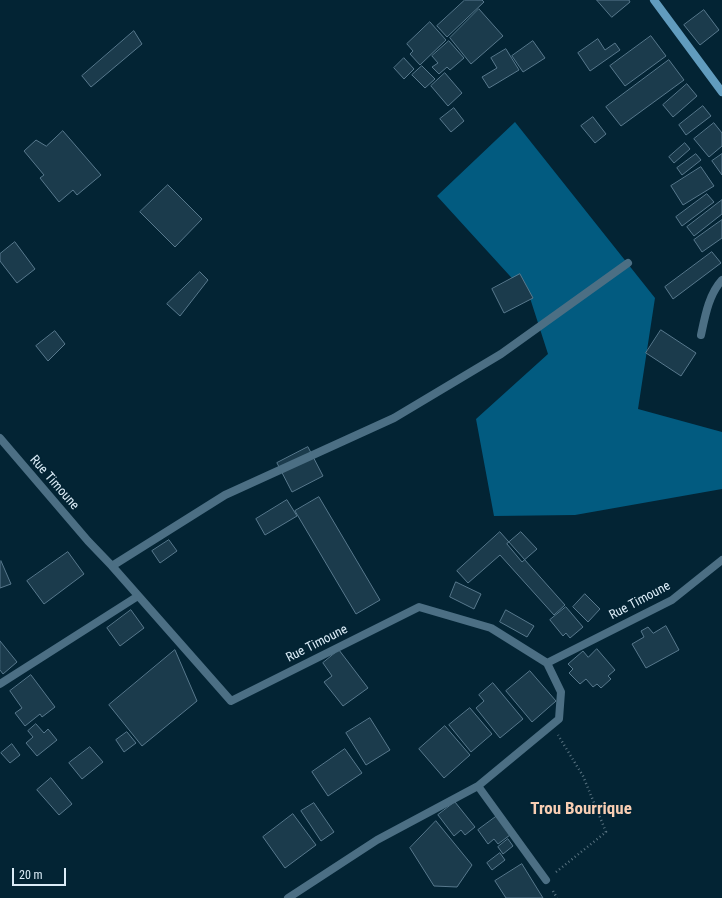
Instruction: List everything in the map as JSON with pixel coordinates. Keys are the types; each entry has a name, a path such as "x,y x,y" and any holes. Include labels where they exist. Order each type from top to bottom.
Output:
{"main road":[{"path":"654,0 722,92"}],"street":[{"path":"112,566 225,495 394,418 501,354 628,263"},
{"path":"701,335 709,304 716,286 722,280"},
{"name":"Rue Timoune","path":"0,438 88,541 112,566 231,701 419,607 491,628 547,663 672,600 722,560"},
{"path":"0,684 138,596"},
{"path":"288,898 377,840 478,786 559,719 561,692 547,663"},
{"path":"478,786 546,880"}],"path":[{"path":"552,724 583,776 606,832 546,880 557,898"}],"shaded area":[{"path":"515,122 655,298 638,409 722,432 722,489 575,515 494,516 476,419 548,354 530,298 437,196"}],"building":[{"path":"465,0 482,0 484,2 447,37 437,26"},
{"path":"597,0 629,0 630,2 612,17"},
{"path":"479,9 503,36 471,64 450,38"},
{"path":"704,10 719,30 700,45 684,25"},
{"path":"430,22 446,40 420,65 410,54 413,51 407,44"},
{"path":"134,31 142,44 91,87 82,76"},
{"path":"651,36 666,56 625,86 610,66"},
{"path":"598,39 605,50 615,43 620,50 590,71 578,53"},
{"path":"449,41 464,58 450,70 447,67 439,74 432,67 438,63 432,56"},
{"path":"533,41 545,58 523,72 512,56"},
{"path":"506,49 519,70 489,88 482,77 497,68 491,58"},
{"path":"404,58 414,69 404,79 394,68"},
{"path":"669,60 684,80 621,126 606,107"},
{"path":"422,66 435,79 425,88 412,75"},
{"path":"445,73 462,93 448,106 431,86"},
{"path":"687,84 697,96 673,117 663,105"},
{"path":"703,106 711,116 686,135 679,125"},
{"path":"454,108 464,121 451,132 440,119"},
{"path":"593,117 606,134 595,143 581,126"},
{"path":"714,123 722,133 722,146 709,157 694,139"},
{"path":"63,131 101,175 77,195 73,190 59,202 40,178 44,175 24,151 36,140 46,146"},
{"path":"685,143 690,149 674,163 669,157"},
{"path":"696,154 701,160 682,175 677,168"},
{"path":"722,154 722,175 712,161"},
{"path":"701,167 714,186 683,205 671,186"},
{"path":"168,185 202,219 175,247 140,212"},
{"path":"707,194 714,202 682,226 676,217"},
{"path":"722,200 722,214 694,236 687,227"},
{"path":"722,220 722,238 702,252 694,240"},
{"path":"15,242 35,269 17,283 0,261 0,254"},
{"path":"712,252 721,263 673,299 665,287"},
{"path":"200,272 208,280 180,316 167,304"},
{"path":"520,274 533,298 504,313 492,289"},
{"path":"661,330 696,353 681,376 646,353"},
{"path":"55,331 65,344 48,361 36,346"},
{"path":"308,447 323,476 292,492 277,463"},
{"path":"319,497 380,600 356,614 295,511"},
{"path":"287,500 297,516 265,535 256,519"},
{"path":"500,532 565,605 554,615 500,555 468,583 457,571"},
{"path":"521,532 537,549 522,562 507,544"},
{"path":"169,540 177,551 160,563 152,551"},
{"path":"68,552 84,574 44,604 27,581"},
{"path":"1,561 11,584 0,588 0,562"},
{"path":"456,582 481,594 474,609 450,597"},
{"path":"585,594 600,609 588,622 573,607"},
{"path":"566,607 583,627 570,638 566,633 563,636 550,620"},
{"path":"131,610 144,628 120,646 107,628"},
{"path":"506,610 534,626 527,637 500,622"},
{"path":"666,626 679,650 646,668 632,644 644,637 641,631 648,627 653,633"},
{"path":"0,641 17,662 3,674 0,670"},
{"path":"597,649 615,670 608,676 611,679 601,688 597,684 593,687 586,679 580,684 569,673 573,669 568,664 583,651 588,657"},
{"path":"175,650 197,701 142,746 109,705"},
{"path":"339,650 368,688 343,706 324,682 332,676 323,663"},
{"path":"530,671 556,701 532,722 506,691"},
{"path":"31,675 55,707 42,717 40,714 25,726 15,713 22,708 10,691"},
{"path":"493,683 523,719 500,738 476,708 484,701 479,695"},
{"path":"470,708 492,734 471,752 449,725"},
{"path":"370,718 390,750 366,765 346,733"},
{"path":"36,724 44,733 48,729 57,740 37,756 26,743 33,737 28,731"},
{"path":"445,726 470,755 444,778 419,749"},
{"path":"127,732 136,743 124,752 116,740"},
{"path":"12,744 20,755 10,763 1,753"},
{"path":"90,747 103,762 82,779 69,763"},
{"path":"345,749 362,773 328,796 312,772"},
{"path":"51,778 72,804 59,815 37,790"},
{"path":"455,802 475,827 465,835 461,830 454,836 438,815"},
{"path":"314,803 334,832 321,841 301,811"},
{"path":"293,814 316,845 285,868 263,837"},
{"path":"497,816 510,835 498,844 494,839 488,844 478,830"},
{"path":"436,821 472,865 457,887 434,886 410,848"},
{"path":"508,839 513,846 503,854 498,847"},
{"path":"500,853 505,860 492,870 487,863"},
{"path":"522,864 543,898 506,898 495,881"}],"district":[{"name":"Trou Bourrique","path":"581,810"}]}
